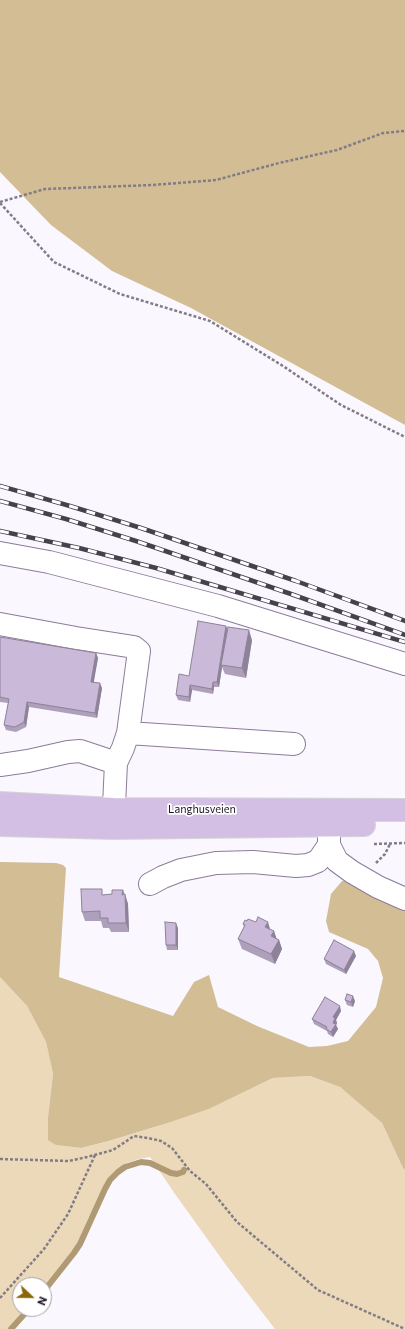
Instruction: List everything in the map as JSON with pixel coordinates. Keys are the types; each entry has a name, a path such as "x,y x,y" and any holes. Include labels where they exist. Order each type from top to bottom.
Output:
{"main road":[{"name":"Langhusveien","path":"0,804 113,818 329,826 405,824"},
{"name":"Langhusveien","path":"329,826 405,810"},
{"name":"Langhusveien","path":"0,825 113,818"}],"lane":[{"path":"0,553 49,562 218,606 405,664"},
{"path":"0,624 134,647 139,651 128,733 116,763 113,818"},
{"path":"128,733 294,744"},
{"path":"0,765 80,751 116,763"},
{"path":"150,884 181,870 216,863 253,862 281,865 308,865 318,861 329,826"},
{"path":"329,826 337,861 378,888 405,899"}],"path":[{"path":"405,131 383,132 338,150 280,163 216,180 153,185 45,189 0,202 54,262 120,294 210,321 283,366 341,405 405,437"},
{"path":"0,1159 69,1161 113,1150 134,1136 148,1138 167,1144 179,1156 190,1171 206,1184 237,1222 318,1290 405,1328"},
{"path":"0,1298 44,1249 68,1214 95,1155"}],"shaded area":[{"path":"0,0 405,0 405,425 191,308 112,271 51,225 0,172"},
{"path":"0,862 56,863 63,865 66,868 59,977 173,1016 194,982 209,975 218,1007 257,1026 309,1047 327,1046 348,1041 376,1007 383,978 378,961 368,949 329,932 326,921 331,894 342,881 369,876 384,899 405,910 405,1170 382,1123 340,1087 310,1076 273,1078 209,1109 109,1141 81,1148 56,1145 48,1140 48,1117 53,1074 46,1042 27,1006 0,977"},
{"path":"0,977 27,1006 46,1042 53,1074 48,1117 56,1145 81,1148 110,1141 209,1109 273,1078 310,1076 340,1087 382,1123 405,1170 405,1329 275,1329 226,1265 150,1157 127,1163 117,1170 102,1192 73,1252 52,1277 12,1277 12,1317 18,1317 8,1329 0,1329"}],"building":[{"path":"198,621 226,626 217,682 213,682 212,689 190,685 189,697 176,695 179,674 189,676"},
{"path":"228,627 249,630 242,668 221,665"},
{"path":"0,637 96,653 91,682 100,683 95,713 27,702 24,722 15,727 4,725 9,699 0,697"},
{"path":"81,889 102,889 102,895 112,894 112,890 123,890 122,895 125,894 126,923 108,923 108,918 100,918 100,911 82,912"},
{"path":"258,917 268,922 265,927 274,931 271,936 279,940 271,954 238,939 245,925 243,924 245,920 247,921 248,919 256,922"},
{"path":"165,922 176,923 176,945 166,945"},
{"path":"334,940 354,951 344,970 324,959"},
{"path":"347,994 353,996 351,1002 345,1000"},
{"path":"325,997 340,1006 333,1017 335,1018 333,1023 336,1024 331,1032 326,1029 327,1027 312,1019"}],"waterway":[{"path":"52,1281 80,1244 105,1189 110,1180 118,1172 125,1167 141,1162 150,1163 171,1173 177,1174 183,1172 184,1170"},
{"path":"11,1329 22,1317"}],"railway":[{"path":"0,486 141,528 296,581 405,621"},
{"path":"0,501 66,519 136,541 405,635"},
{"path":"0,531 79,548 156,568 405,642"}]}
